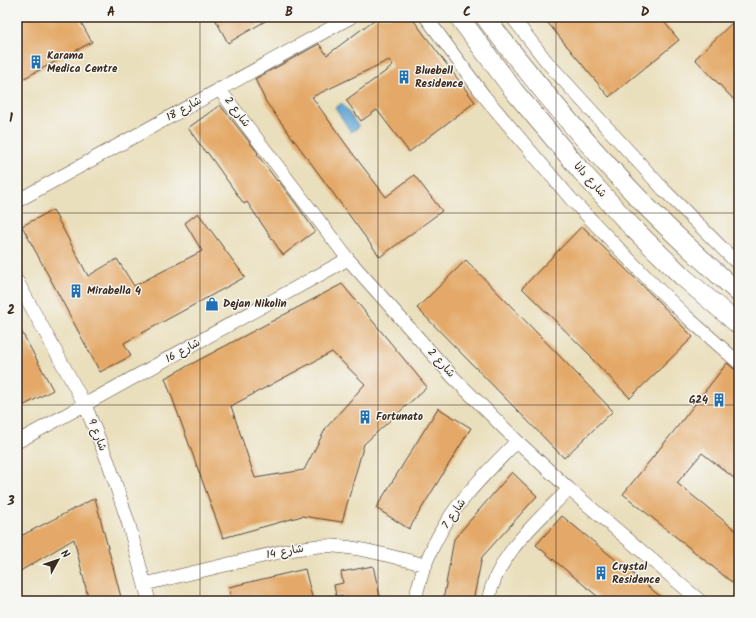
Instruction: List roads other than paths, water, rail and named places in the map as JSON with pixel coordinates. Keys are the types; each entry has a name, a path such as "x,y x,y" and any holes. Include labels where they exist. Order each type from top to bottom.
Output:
{"street":[{"name":"شارع 18","path":"17,201 351,17"},
{"path":"426,17 484,96 571,199 655,286 687,317 739,363"},
{"name":"شارع دانا","path":"459,17 514,90 581,171 626,220 683,277 739,325"},
{"name":"شارع دانا","path":"485,17 530,74 597,153 647,207 739,293"},
{"path":"512,17 547,62 664,190 739,265"},
{"name":"شارع 2","path":"219,89 348,259 453,376 517,442 569,489 700,601"},
{"name":"شارع 16","path":"18,440 85,405 348,259"},
{"name":"شارع 9","path":"17,280 85,405 110,464 129,525 149,601"},
{"name":"شارع 7","path":"415,601 418,586 426,565 436,541 449,518 464,498 517,442"},
{"path":"488,601 490,591 498,571 509,553 569,489"},
{"name":"شارع 14","path":"145,584 303,547 347,547 426,565"}],"water":[{"path":"342,103 359,127 351,132 335,108"}],"place":[{"name":"Karama Medica Centre","path":"36,62"},
{"name":"Bluebell Residence","path":"404,77"},
{"name":"Mirabella 4","path":"76,291"},
{"name":"Dejan Nikolin","path":"212,304"},
{"name":"G24","path":"719,400"},
{"name":"Fortunato","path":"365,417"},
{"name":"Crystal Residence","path":"601,573"}]}
